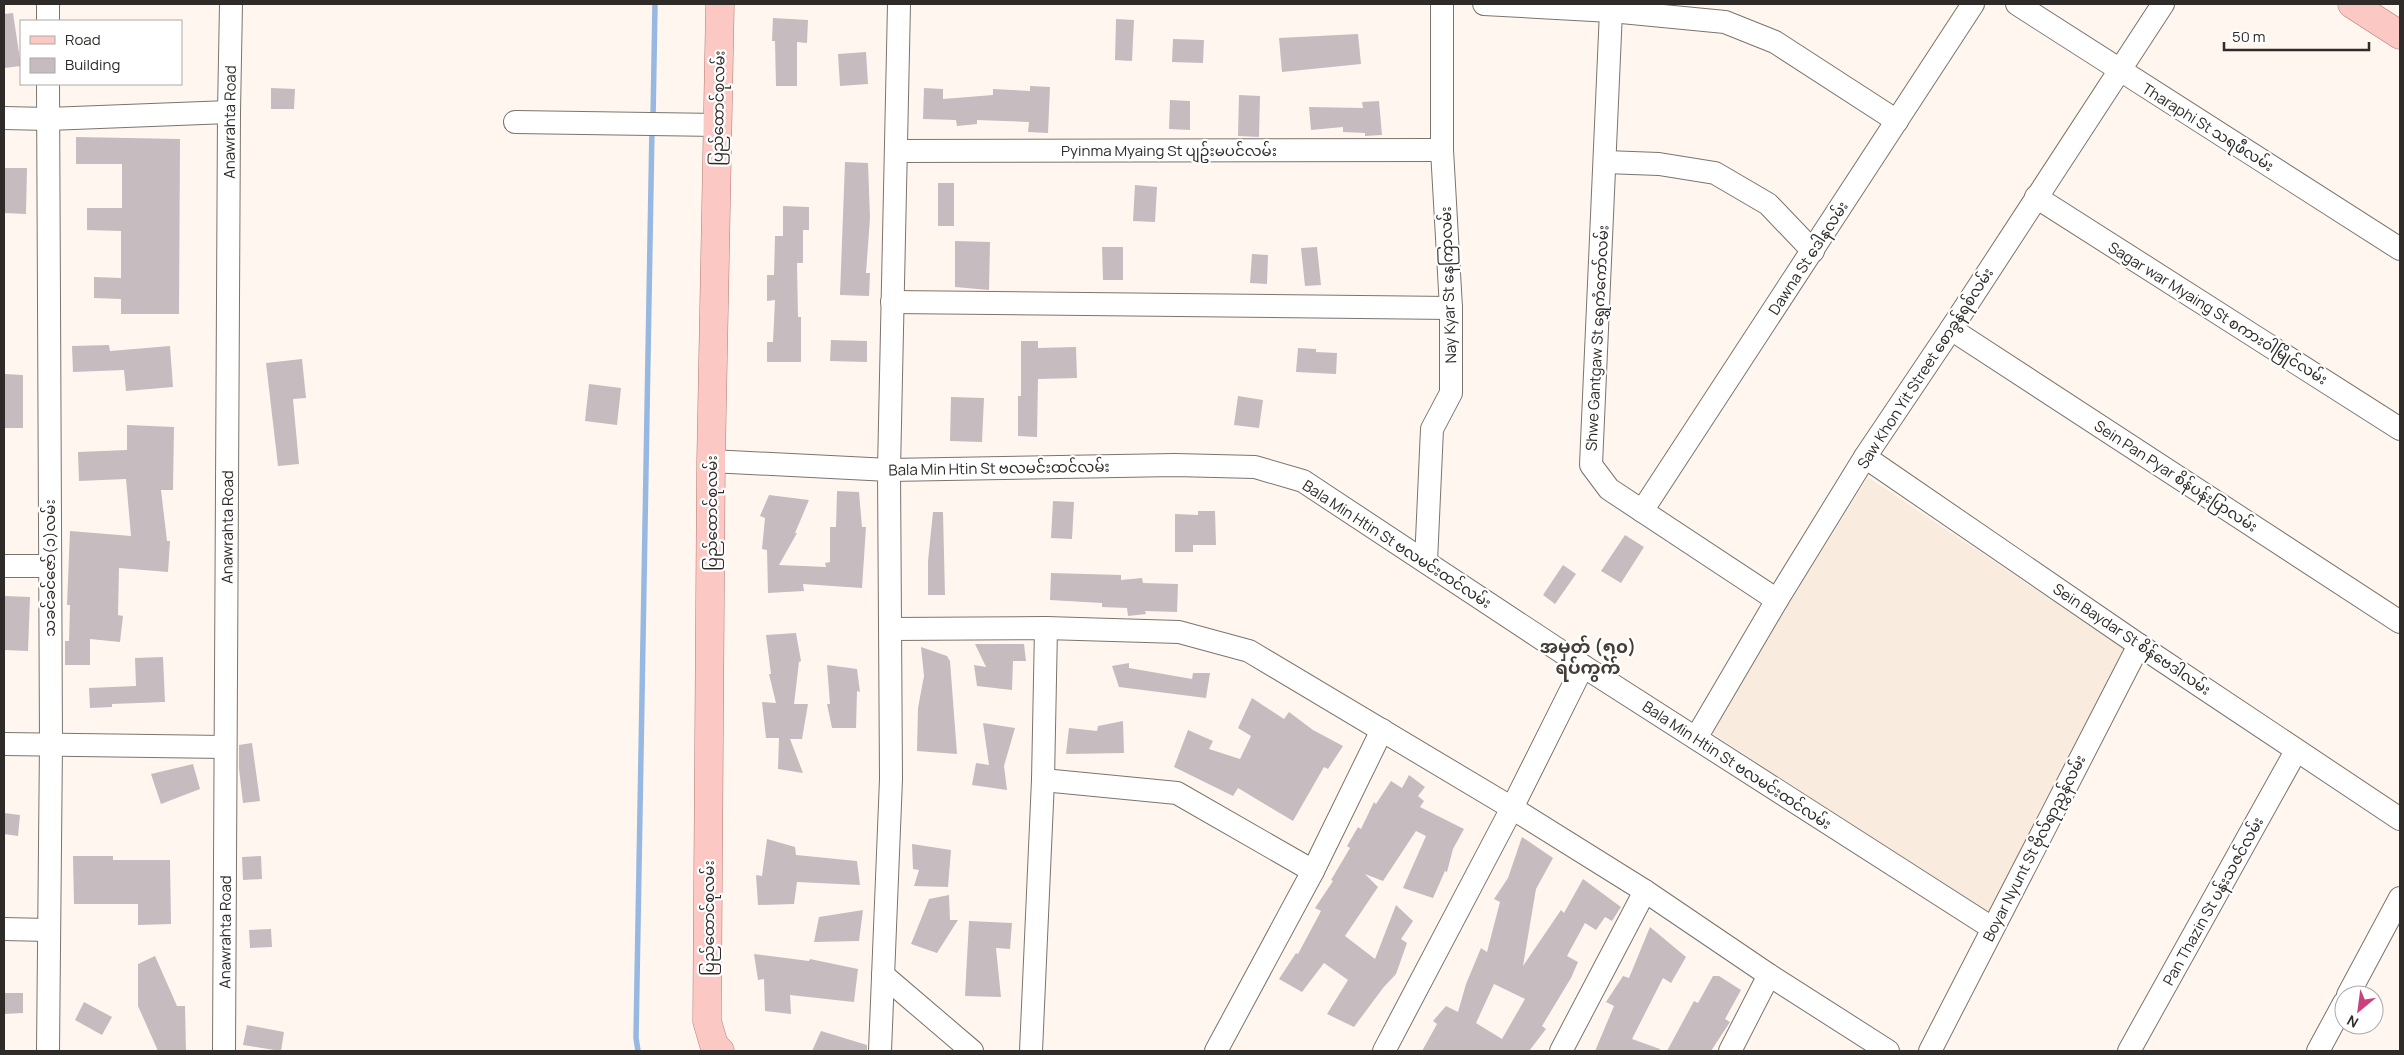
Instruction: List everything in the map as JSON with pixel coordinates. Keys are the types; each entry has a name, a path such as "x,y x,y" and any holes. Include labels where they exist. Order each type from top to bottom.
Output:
{"main road":[{"name":"ပြည်ထောင်စုလမ်း","path":"720,4 711,461 707,1021 714,1045 720,1051"},
{"path":"2358,5 2400,35"}],"street":[{"path":"48,4 48,20"},
{"name":"Anawrahta Road","path":"224,1051 224,747 231,4"},
{"path":"880,1051 891,779 889,470 899,4"},
{"name":"Nay Kyar St နေကြာလမ်း","path":"1426,562 1432,428 1451,393 1451,308 1442,150 1442,4"},
{"path":"1484,4 1612,11 1725,22 1775,42 1897,120"},
{"name":"Dawna St ဒေါနလမ်း","path":"1642,511 1973,4"},
{"name":"Tharaphi St သရဖီလမ်း","path":"2017,4 2400,248"},
{"name":"Saw Khon Yit Street စောခွန်ရစ်လမ်း","path":"1696,738 1777,600 1865,457 1952,329 2162,4"},
{"name":"Shwe Gantgaw St ရွှေကံကော်လမ်း","path":"1612,11 1591,465 1609,489 1777,600"},
{"name":"သခင်ခင်ဇော်(၁)လမ်း","path":"48,85 51,743 48,1051"},
{"path":"4,118 48,119 229,112"},
{"path":"515,122 718,124"},
{"name":"Pyinma Myaing St ပျဥ်းမပင်လမ်း","path":"896,150 1442,150"},
{"path":"1605,162 1658,164 1715,173 1768,204 1812,251"},
{"name":"Sagar war Myaing St စကားဝါမြိုင်လမ်း","path":"2036,197 2400,429"},
{"path":"892,302 1451,308"},
{"name":"Sein Pan Pyar စိန်ပန်းပြာလမ်း","path":"1952,329 2400,622"},
{"name":"Sein Baydar St စိန်ဗေဒါလမ်း","path":"1865,457 2296,751 2400,818"},
{"name":"Bala Min Htin St ဗလမင်းထင်လမ်း","path":"711,461 889,470 1175,465 1256,467 1303,481 1583,666 1992,928"},
{"path":"4,566 49,566"},
{"path":"891,630 1046,628 1179,632 1249,651 1512,808 1645,892 1769,975 1888,1051"},
{"path":"1031,1051 1043,780 1046,628"},
{"name":"Boyar Nyunt St ဗိုလ်ရာညွှန်လမ်း","path":"1930,1051 2139,645"},
{"path":"1384,1051 1512,808 1583,666"},
{"path":"1216,1051 1313,870 1382,730"},
{"path":"4,744 51,743 224,747"},
{"name":"Pan Thazin St ပန်းသဇင်လမ်း","path":"2129,1051 2296,751"},
{"path":"1043,780 1177,793 1313,870"},
{"path":"1561,1051 1645,892"},
{"path":"2353,985 2400,898"},
{"path":"4,930 48,930"},
{"path":"884,975 972,1051"},
{"path":"1730,1051 1769,975"},
{"path":"2318,1051 2334,1021"}],"shaded area":[{"path":"1868,477 2126,650 1989,915 1709,731"}],"building":[{"path":"13,13 20,66 4,68 4,14"},
{"path":"773,18 808,20 807,43 797,42 797,86 776,86 775,41 772,41"},
{"path":"1116,19 1134,20 1132,61 1115,60"},
{"path":"1358,34 1361,64 1282,72 1279,38"},
{"path":"1173,39 1204,40 1203,63 1172,62"},
{"path":"866,52 868,84 840,86 838,54"},
{"path":"1030,86 1050,87 1048,133 1028,132 1029,122 977,120 977,124 957,126 956,120 923,119 924,88 943,89 943,99 993,95 993,89 1030,91"},
{"path":"271,88 295,89 294,109 271,109"},
{"path":"1239,95 1260,96 1259,137 1238,136"},
{"path":"1170,100 1190,101 1190,130 1169,129"},
{"path":"1379,101 1382,135 1365,136 1365,133 1343,132 1343,127 1311,130 1309,107 1363,108 1362,102"},
{"path":"76,137 180,139 179,314 121,314 121,299 94,298 94,277 121,278 121,231 87,230 87,208 122,208 122,164 76,164"},
{"path":"845,162 868,163 870,218 866,273 870,273 869,296 840,295"},
{"path":"4,168 27,168 26,214 4,213"},
{"path":"938,183 954,183 954,226 938,226"},
{"path":"1135,185 1157,187 1155,222 1133,221"},
{"path":"783,206 809,207 809,230 803,230 803,263 797,263 798,317 801,317 801,362 767,362 767,342 773,342 775,300 767,301 767,275 774,275 775,236 783,236"},
{"path":"955,241 990,242 989,290 955,287"},
{"path":"1102,247 1123,247 1123,280 1103,280"},
{"path":"1317,247 1321,285 1305,286 1301,248"},
{"path":"1252,254 1268,255 1267,284 1250,283"},
{"path":"831,340 867,341 867,362 830,361"},
{"path":"1021,341 1038,341 1038,348 1076,347 1077,378 1038,379 1037,437 1018,436 1018,396 1021,396"},
{"path":"109,345 110,351 170,346 173,387 126,391 124,370 73,372 72,346"},
{"path":"1298,348 1316,349 1316,352 1337,353 1336,374 1296,372"},
{"path":"302,359 306,398 293,399 299,464 278,466 266,363"},
{"path":"4,374 23,375 23,428 4,428"},
{"path":"589,384 621,388 617,425 585,421"},
{"path":"1238,396 1263,400 1259,428 1234,425"},
{"path":"951,397 984,398 982,442 950,441"},
{"path":"127,425 174,427 173,490 161,490 167,541 170,541 168,572 119,568 118,615 123,616 120,642 90,639 90,665 65,665 65,641 69,641 70,605 67,605 70,531 131,536 126,479 79,481 78,452 127,450"},
{"path":"837,491 859,492 862,527 866,527 862,588 803,584 804,591 768,593 767,550 762,549 765,518 760,516 769,495 809,500 795,533 797,533 779,565 826,567 825,563 830,562 830,527 836,527"},
{"path":"1053,501 1074,502 1072,539 1051,538"},
{"path":"1198,511 1215,511 1216,545 1193,545 1193,552 1175,552 1175,514 1198,515"},
{"path":"933,512 943,512 945,595 928,595 928,561"},
{"path":"1625,535 1644,547 1621,583 1601,571"},
{"path":"1563,565 1576,574 1555,604 1543,595"},
{"path":"1051,573 1121,575 1121,580 1142,578 1143,583 1178,584 1177,612 1145,611 1146,614 1128,616 1127,608 1102,607 1102,603 1050,600"},
{"path":"4,596 30,597 28,651 4,650"},
{"path":"796,633 801,661 799,662 794,704 808,704 802,739 790,739 803,773 778,769 779,738 766,738 762,702 776,703 769,674 771,674 766,635"},
{"path":"975,644 1024,644 1026,661 1013,661 1012,690 977,686 974,665 986,667"},
{"path":"921,647 947,656 950,661 957,754 917,751 918,708 924,676"},
{"path":"163,657 165,702 112,704 112,707 90,708 89,688 136,686 135,658"},
{"path":"1129,663 1129,668 1192,679 1193,673 1210,673 1206,698 1119,687 1112,666"},
{"path":"827,665 857,669 860,692 857,691 856,728 832,728 827,704 830,704"},
{"path":"1252,698 1284,719 1289,712 1313,730 1343,746 1328,769 1324,767 1293,821 1238,788 1233,796 1174,767 1188,730 1213,741 1209,749 1240,759 1251,736 1238,728"},
{"path":"1123,721 1124,753 1066,754 1069,728 1097,731 1098,726"},
{"path":"983,723 1015,728 1004,766 1007,790 972,785 976,763 989,765"},
{"path":"252,743 260,801 243,803 239,769 239,745"},
{"path":"193,764 200,789 161,804 151,774"},
{"path":"1409,775 1425,787 1418,796 1424,801 1420,807 1464,829 1453,849 1447,872 1445,871 1433,898 1403,888 1426,836 1416,831 1383,881 1365,874 1378,887 1345,936 1375,959 1396,905 1413,921 1401,939 1407,943 1396,974 1354,1027 1327,1014 1348,980 1324,963 1302,992 1279,979 1296,953 1298,954 1321,911 1315,908 1333,881 1331,880 1350,848 1347,846 1358,827 1361,829 1374,802 1376,804 1391,781 1402,788"},
{"path":"4,813 20,815 18,836 4,834"},
{"path":"1522,837 1553,858 1536,889 1523,966 1561,910 1564,913 1583,879 1621,907 1612,921 1605,917 1596,930 1585,923 1567,956 1578,962 1571,978 1542,1026 1546,1029 1529,1051 1422,1051 1437,1024 1433,1021 1446,1006 1458,1012 1466,984 1481,948 1487,952 1500,902 1494,899 1508,878","holes":["1494,984 1525,999 1502,1039 1476,1023"]},
{"path":"767,839 795,847 796,855 857,861 860,885 797,882 794,904 758,905 756,875 762,876"},
{"path":"912,844 951,850 948,887 914,886 919,870 913,869"},
{"path":"73,856 113,856 113,860 170,860 171,924 138,925 138,904 74,904"},
{"path":"261,856 262,879 243,880 242,857"},
{"path":"949,895 950,920 958,920 937,953 911,944 929,899"},
{"path":"863,910 859,941 814,942 819,917"},
{"path":"969,921 1012,923 1010,949 996,948 1001,997 965,996"},
{"path":"1650,927 1686,957 1671,983 1663,978 1632,1039 1660,1049 1660,1051 1595,1051 1614,1006 1606,1002 1623,976 1629,978"},
{"path":"271,929 272,947 250,948 249,930"},
{"path":"754,954 809,961 810,959 858,969 854,1002 790,995 791,1014 765,1011 764,979 758,980"},
{"path":"155,956 177,1006 185,1006 186,1051 158,1051 138,1006 138,964"},
{"path":"1713,976 1719,976 1741,990 1725,1019 1730,1022 1711,1051 1667,1051 1694,1001 1698,1003"},
{"path":"4,993 23,993 23,1013 4,1014"},
{"path":"84,1002 112,1017 102,1035 75,1020"},
{"path":"247,1025 284,1032 281,1051 243,1045"},
{"path":"821,1031 867,1045 867,1051 812,1051"}],"waterway":[{"path":"653,119 655,4"},
{"path":"638,1051 636,1038 652,128"}],"district":[{"name":"အမှတ် (၅၀) ရပ်ကွက်","path":"1588,656"}]}
